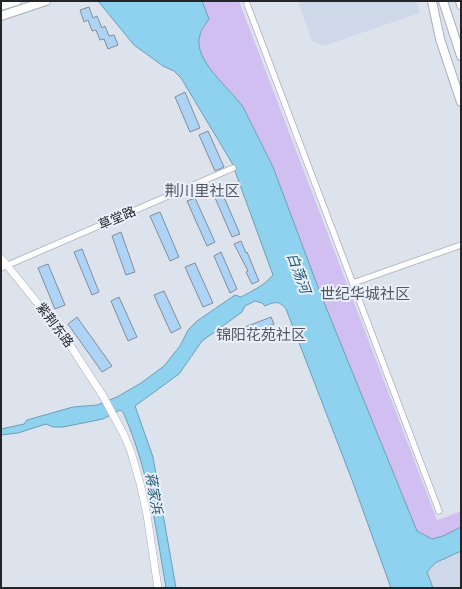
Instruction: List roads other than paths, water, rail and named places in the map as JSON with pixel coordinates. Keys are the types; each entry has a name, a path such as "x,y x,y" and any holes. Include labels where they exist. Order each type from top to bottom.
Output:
{"main road":[{"path":"1,6 17,1"},
{"path":"1,16 46,1"},
{"path":"432,1 440,39 461,102"},
{"path":"443,1 461,56"},
{"path":"460,1 461,5"}],"street":[{"path":"247,4 439,511"},
{"name":"草堂路","path":"3,266 233,168"},
{"path":"353,283 461,245"},
{"name":"紫荆东路","path":"1,258 3,266 57,331 102,397 115,420"},
{"path":"115,420 134,473 142,511 154,588"},
{"path":"115,420 131,452 140,483 147,515 158,588"}],"water":[{"path":"98,1 202,1 209,19 200,35 199,44 202,54 207,64 243,107 273,167 321,295 417,531 432,539 443,536 461,527 461,551 435,563 427,572 433,588 391,588 352,480 286,309 279,303 265,306 262,303 255,301 245,306 242,312 202,341 179,374 135,406 153,457 176,588 166,588 155,521 145,476 132,433 123,412 120,410 103,419 63,427 53,427 46,424 18,433 1,435 1,429 24,424 27,420 73,407 97,405 117,397 141,383 164,366 180,346 188,330 197,321 235,295 241,297 258,288 273,275 232,163 181,78 174,71 163,66 134,45"}],"district":[{"name":"荆川里社区","path":"202,190"},
{"name":"世纪华城社区","path":"365,293"},
{"name":"锦阳花苑社区","path":"261,334"}],"water label":[{"name":"白荡河","path":"299,273"},
{"name":"蒋家浜","path":"154,493"}]}
